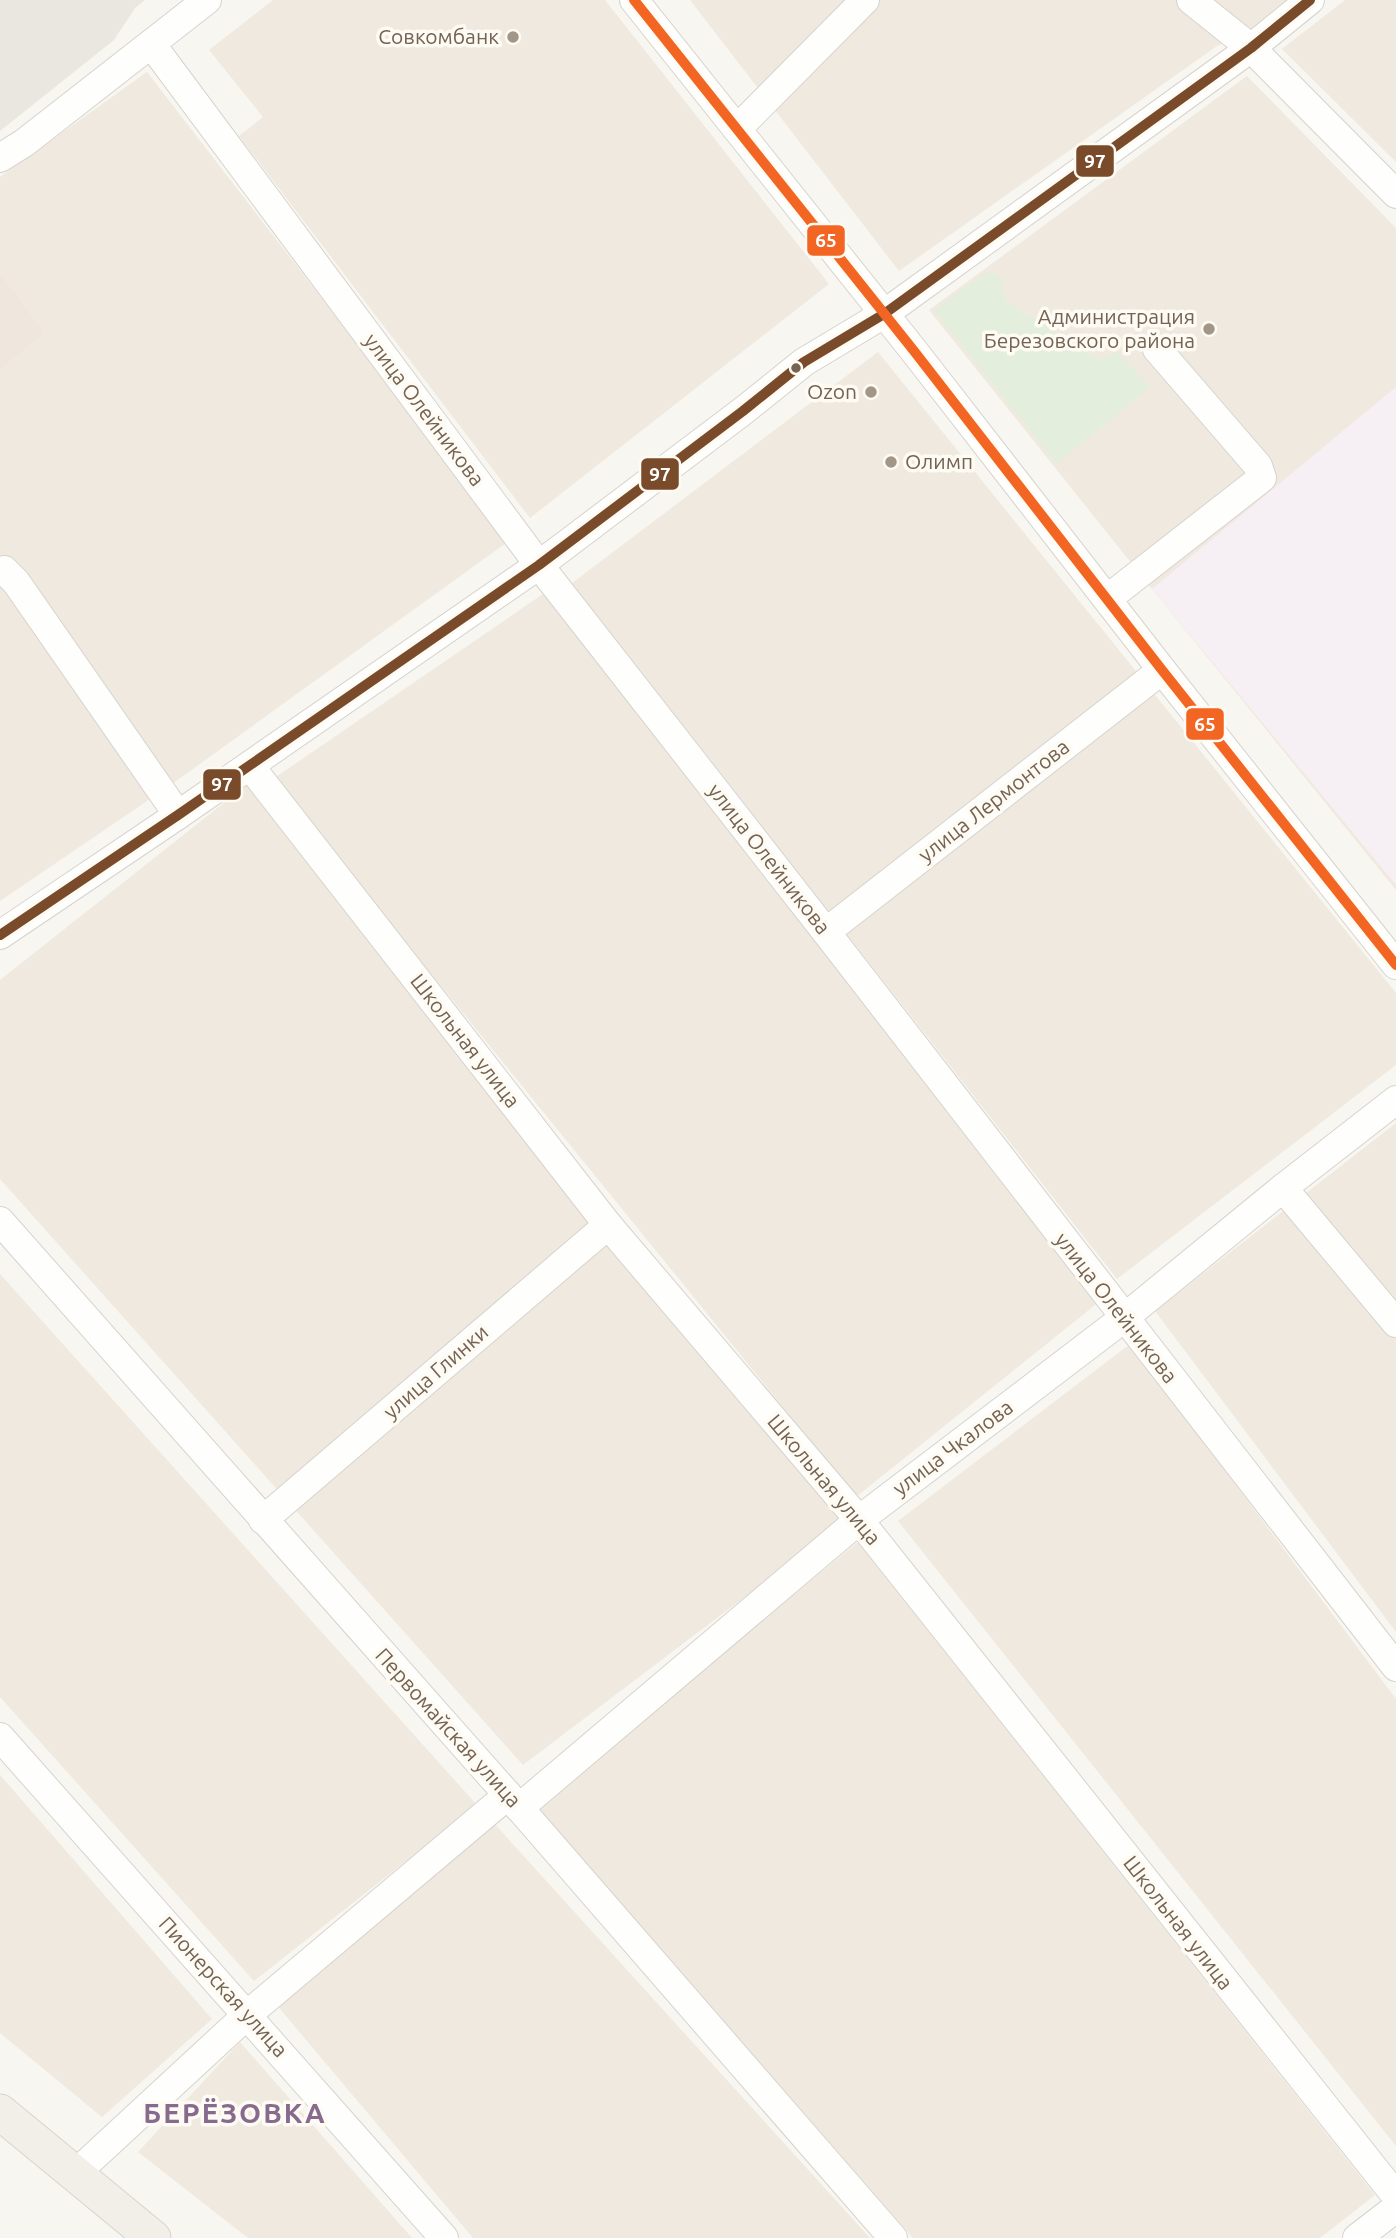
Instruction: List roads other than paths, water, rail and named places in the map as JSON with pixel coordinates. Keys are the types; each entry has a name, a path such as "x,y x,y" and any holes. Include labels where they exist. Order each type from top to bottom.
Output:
{"main road":[{"path":"0,2112 153,2238"}],"street":[{"path":"0,158 24,143 207,0"},
{"path":"634,0 1396,965"},
{"path":"737,130 865,0"},
{"path":"1191,0 1251,48 1396,194"},
{"path":"0,935 250,766 539,565 804,362 884,314 1251,48 1310,0"},
{"name":"улица Олейникова","path":"152,45 539,565 1396,1667"},
{"path":"1107,599 1262,478 1258,466 1157,349"},
{"path":"0,571 4,570 16,582 178,815"},
{"name":"улица Лермонтова","path":"826,932 1161,670"},
{"name":"Школьная улица","path":"250,766 608,1225 859,1520 1396,2196"},
{"name":"улица Чкалова","path":"75,2174 247,2015 859,1520 1124,1318 1396,1100"},
{"path":"1283,1188 1396,1323"},
{"name":"Первомайская улица","path":"0,1221 513,1802 893,2238"},
{"name":"улица Глинки","path":"263,1520 608,1225"},
{"name":"Пионерская улица","path":"0,1737 444,2238"},
{"path":"1357,2238 1396,2208"}],"place":[{"name":"Совкомбанк","path":"513,37"},
{"name":"Администрация Березовского района","path":"1209,329"},
{"name":"Ozon","path":"871,392"},
{"name":"Олимп","path":"891,462"}],"district":[{"name":"БЕРЁЗОВКА","path":"235,2113"}]}
